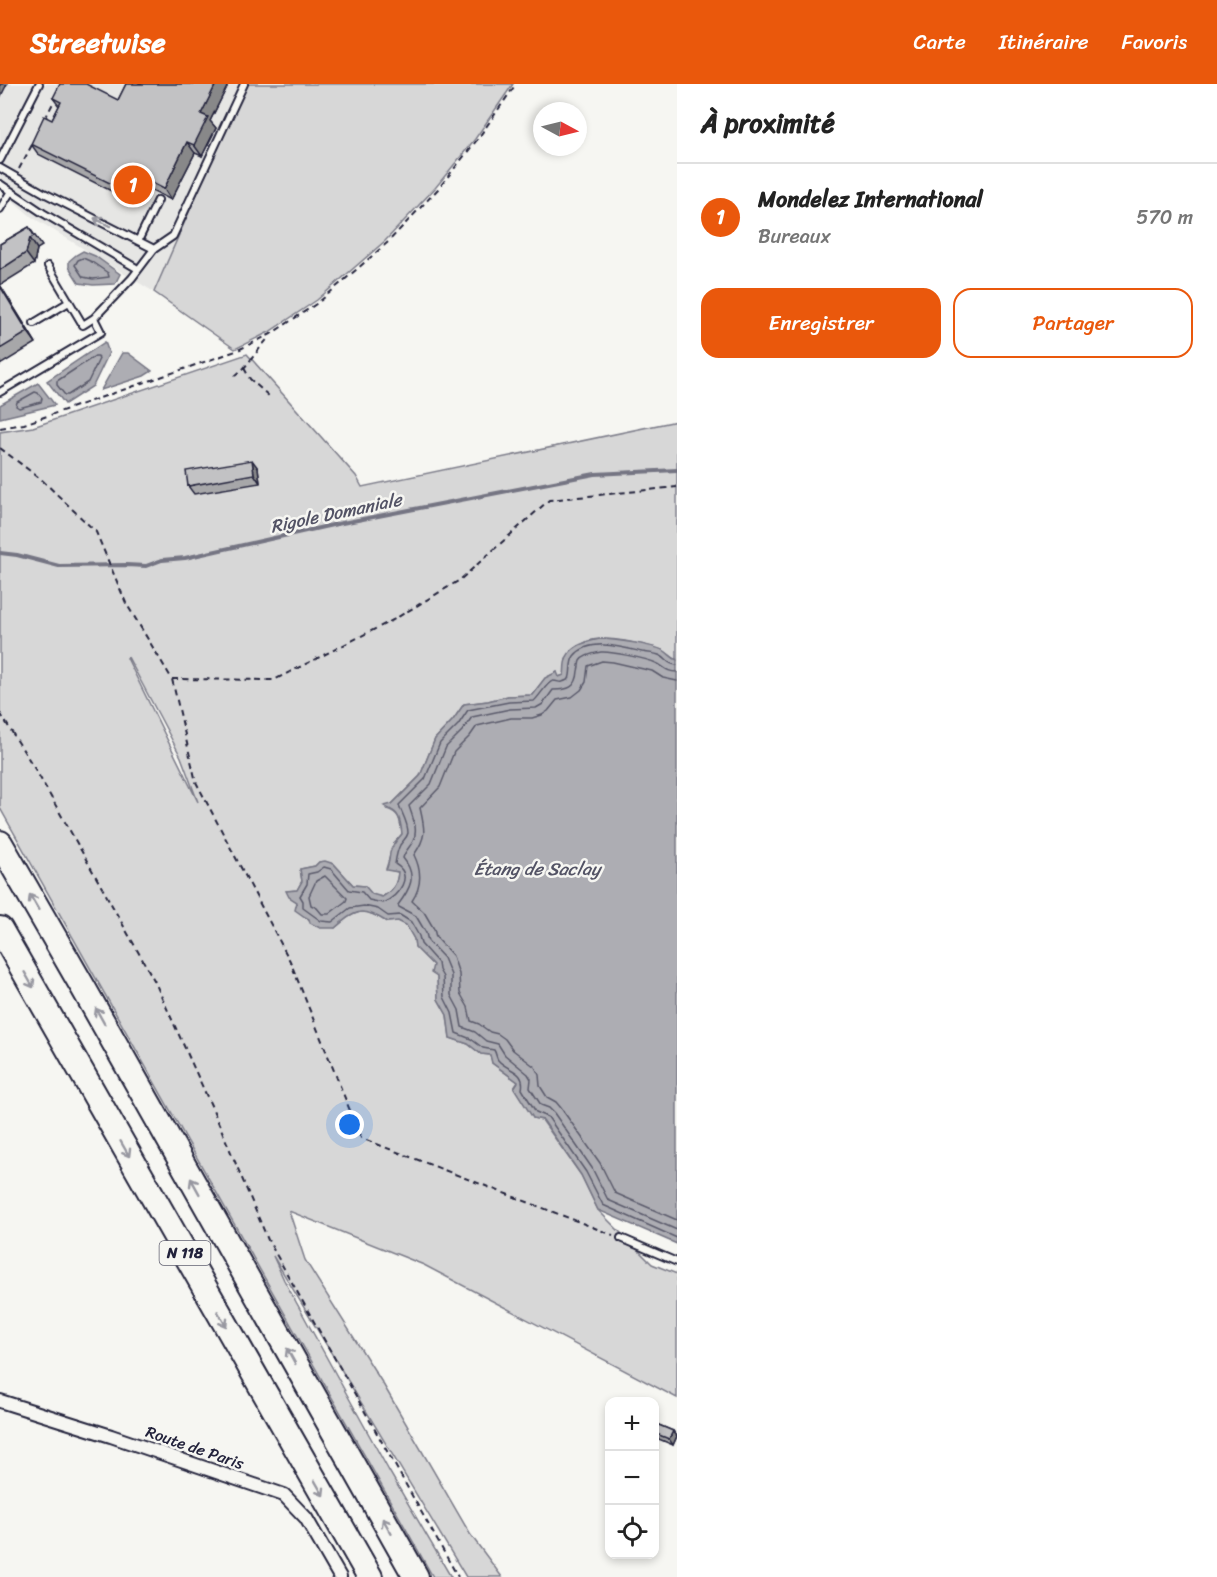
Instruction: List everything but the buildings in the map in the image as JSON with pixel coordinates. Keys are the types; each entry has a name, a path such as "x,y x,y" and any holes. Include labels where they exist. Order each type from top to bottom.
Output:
{"highway":[{"name":"N 118","path":"0,843 416,1577"},
{"name":"N 118","path":"0,929 370,1577"}],"street":[{"name":"Route de Paris","path":"0,1401 284,1495 306,1518 340,1577"}],"lane":[{"path":"0,160 39,84"},
{"path":"48,266 83,325 94,318 132,278 154,249 173,236 244,84"},
{"path":"0,168 154,249"},
{"path":"0,184 43,213 138,269"},
{"path":"0,209 11,191"},
{"path":"138,241 158,200"},
{"path":"34,323 69,302"},
{"path":"0,392 100,332 94,318"},
{"path":"621,1238 677,1262"}],"path":[{"path":"0,428 24,424 236,351 271,334 319,302 387,243 438,189 477,140 516,84"},
{"path":"44,122 58,93"},
{"path":"15,176 34,140"},
{"path":"235,376 271,334"},
{"path":"244,368 250,380 269,396"},
{"path":"0,448 42,480 96,532 126,603 172,679 196,782 290,961 361,1138 621,1238"},
{"path":"172,679 274,680 393,620 460,580 549,500 677,488"},
{"path":"0,714 38,774 154,980 214,1112 268,1240 458,1577"}],"shaded area":[{"path":"0,84 245,84 154,292 32,217 0,190"},
{"path":"245,84 513,84 475,139 436,187 385,241 317,300 269,332 235,349 154,292"},
{"path":"247,354 356,476 362,487 677,421 677,660 662,650 635,643 596,639 579,646 566,658 565,675 558,677 557,672 545,678 532,695 508,696 464,704 435,739 420,776 387,809 399,818 402,834 394,843 386,869 398,872 392,889 382,897 372,895 365,886 353,885 334,864 319,862 315,866 300,869 302,881 297,890 287,891 309,919 335,928 348,917 360,912 371,914 387,922 398,921 406,925 414,939 415,947 433,965 437,977 438,999 447,1015 450,1038 468,1044 481,1054 491,1055 492,1063 518,1082 533,1118 542,1120 581,1175 598,1210 652,1264 677,1274 677,1398 424,1265 289,1211 305,1260 383,1384 470,1534 502,1577 466,1577 273,1256 389,1471 451,1577 433,1577 0,808 0,432 33,427","holes":["128,657 181,757 198,802"]}],"water":[{"path":"83,251 95,256 120,274 115,284 79,283 69,267 69,261"},
{"path":"105,342 109,353 93,386 65,404 47,381"},
{"path":"122,353 128,353 152,371 144,376 101,390"},
{"path":"38,383 55,405 0,418 0,405"},
{"name":"Étang de Saclay","path":"600,639 654,647 677,660 677,1244 598,1210 581,1175 543,1120 533,1118 514,1088 518,1082 492,1063 490,1055 481,1054 468,1044 450,1038 447,1015 438,999 437,977 431,973 433,965 415,947 414,939 406,925 398,921 387,922 371,914 360,912 348,917 335,928 320,928 295,910 297,902 289,897 286,891 297,890 302,881 300,869 325,861 334,864 353,885 365,886 372,894 382,897 389,892 394,887 398,872 386,870 392,848 402,834 397,815 384,806 392,804 420,776 435,739 464,704 508,696 532,695 545,678 557,672 559,677 564,675 565,663 571,651 585,643"}],"waterway":[{"name":"Rigole Domaniale","path":"0,553 59,566 146,566 162,560 185,558 337,524 595,474 677,470"}],"place":[{"name":"Mondelez International","path":"133,185"}]}
